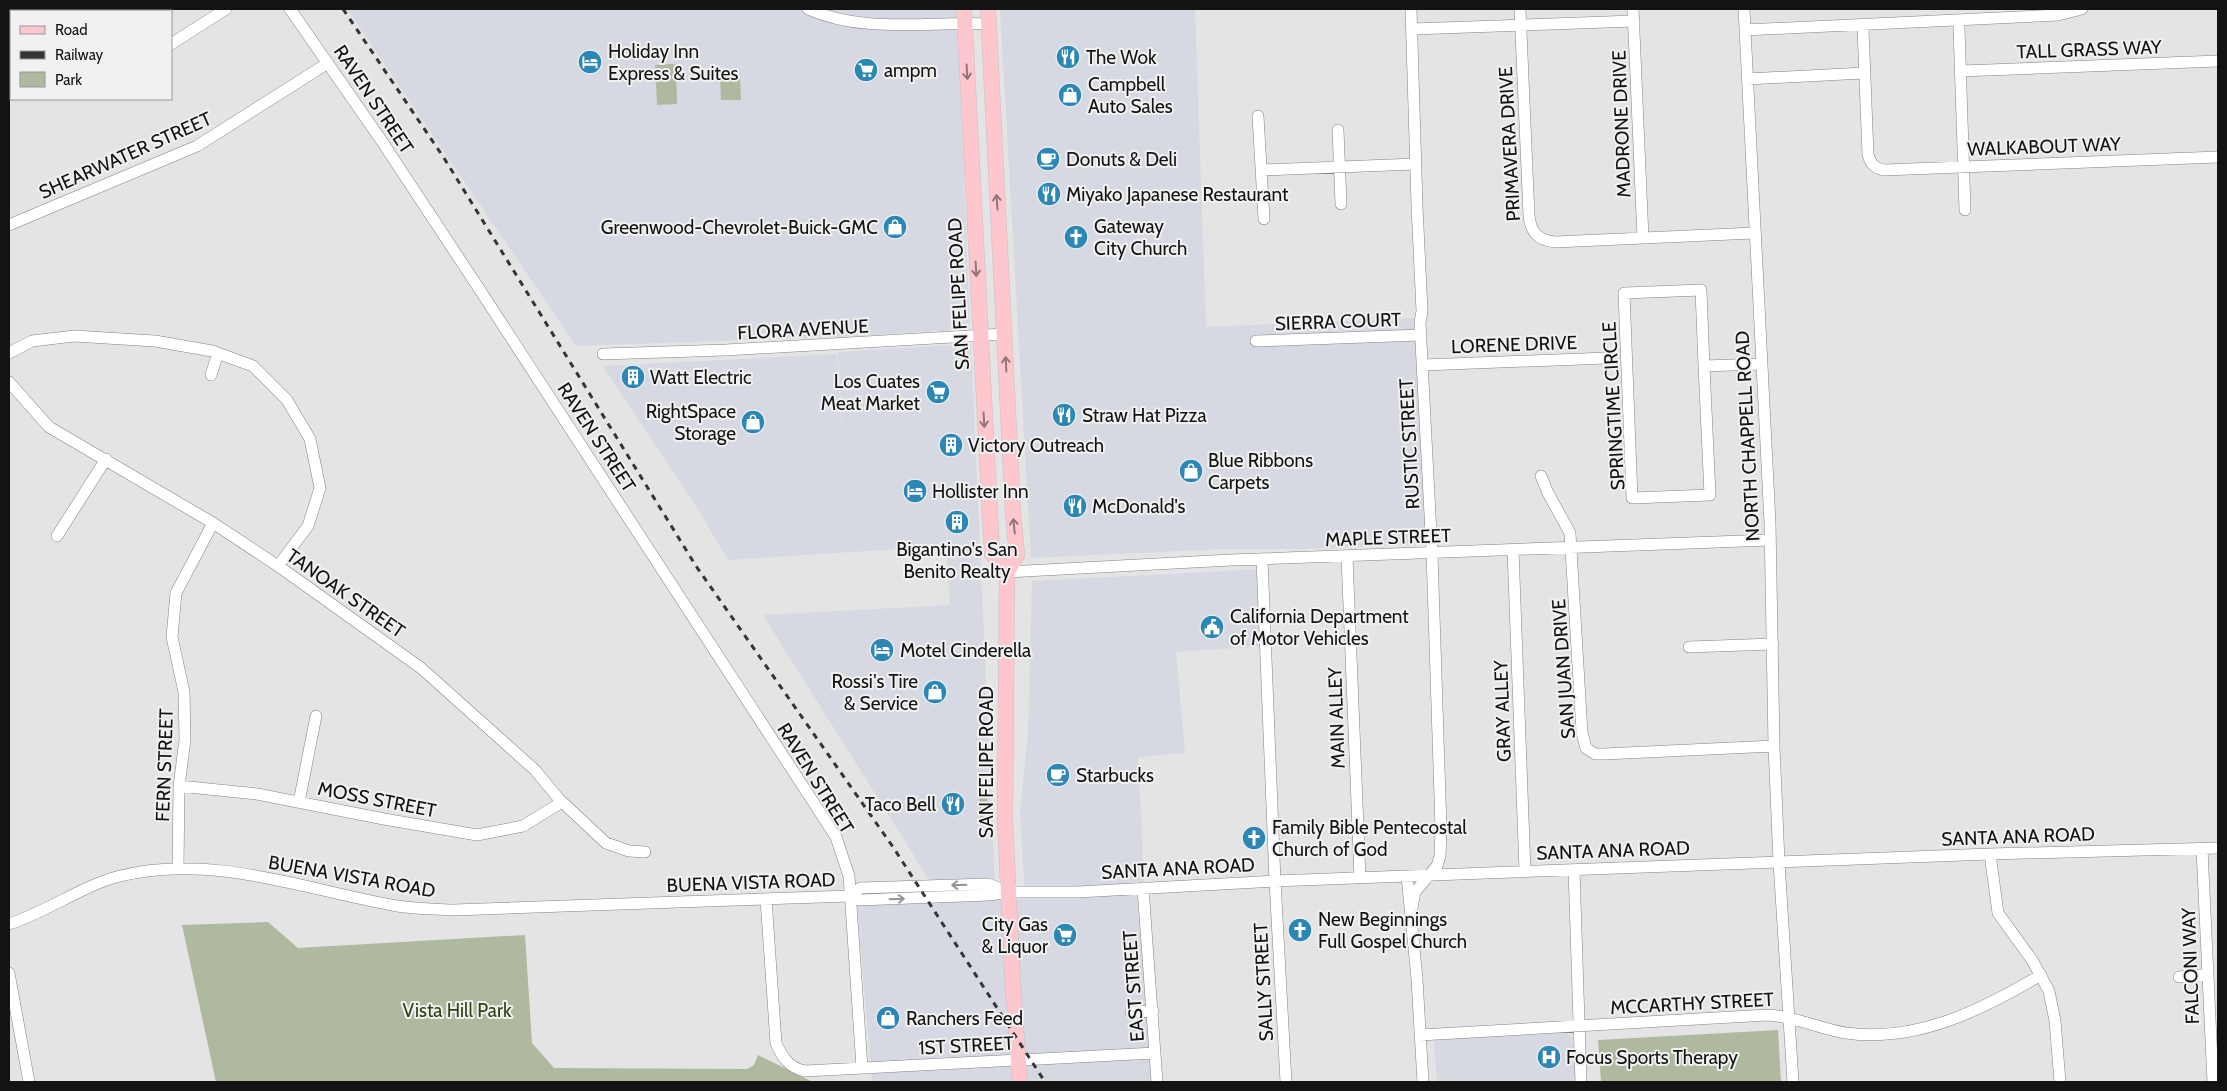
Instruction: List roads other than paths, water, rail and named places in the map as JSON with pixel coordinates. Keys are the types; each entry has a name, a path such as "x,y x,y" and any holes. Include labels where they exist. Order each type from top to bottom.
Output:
{"main road":[{"name":"SAN FELIPE ROAD","path":"964,16 992,554 1007,572"},
{"name":"SAN FELIPE ROAD","path":"988,16 1012,512 1017,555 1007,572 1005,820 1020,1082"}],"street":[{"path":"172,43 226,9"},
{"name":"RAVEN STREET","path":"290,9 328,63 550,397 836,838 849,876 862,1067"},
{"path":"808,9 838,19 862,23 988,16"},
{"name":"RUSTIC STREET","path":"1411,9 1415,164 1422,311 1421,335 1432,552 1441,828 1440,856 1432,875"},
{"name":"PRIMAVERA DRIVE","path":"1520,9 1529,216 1532,230 1536,236 1547,241 1754,233"},
{"name":"MADRONE DRIVE","path":"1633,9 1643,238"},
{"name":"NORTH CHAPPELL ROAD","path":"1744,9 1770,540 1774,746 1779,862 1794,1082"},
{"path":"1745,30 2058,15 2082,9"},
{"path":"1412,29 1634,21"},
{"path":"1959,27 1966,210"},
{"path":"1747,79 1864,74 1862,28"},
{"name":"TALL GRASS WAY","path":"1961,72 2218,61"},
{"name":"SHEARWATER STREET","path":"9,225 197,146 328,63"},
{"name":"WALKABOUT WAY","path":"1864,74 1868,155 1873,165 1884,170 2218,157"},
{"path":"1258,116 1264,219"},
{"path":"1338,130 1341,204"},
{"path":"1262,170 1415,164"},
{"name":"SPRINGTIME CIRCLE","path":"1701,290 1704,366 1710,495 1632,498 1624,293 1701,290"},
{"name":"FLORA AVENUE","path":"603,354 726,350 1004,334"},
{"name":"SIERRA COURT","path":"1256,341 1421,335"},
{"path":"9,353 32,341 74,336 154,341 218,353 253,366 287,400 310,438 320,488 308,526 278,566"},
{"path":"211,376 218,353"},
{"name":"LORENE DRIVE","path":"1423,365 1607,358"},
{"path":"1704,366 1760,364"},
{"name":"TANOAK STREET","path":"9,382 49,427 213,523 278,566 421,668 535,770 562,802 606,843 629,851 645,852"},
{"path":"57,536 106,459"},
{"path":"1541,476 1548,493 1566,522 1572,548"},
{"name":"FERN STREET","path":"178,868 179,786 185,740 184,692 172,637 176,593 213,523"},
{"name":"MAPLE STREET","path":"1007,572 1262,559 1770,540"},
{"name":"SAN JUAN DRIVE","path":"1572,548 1582,733 1589,752 1604,754 1774,746"},
{"name":"GRAY ALLEY","path":"1513,550 1525,871"},
{"name":"MAIN ALLEY","path":"1347,556 1360,878"},
{"name":"SALLY STREET","path":"1262,559 1275,881 1286,1082"},
{"path":"1689,647 1773,644"},
{"path":"299,802 316,716"},
{"name":"MOSS STREET","path":"179,786 257,794 477,835 524,826 562,802"},
{"name":"SANTA ANA ROAD","path":"1009,892 1078,892 1275,881 1525,871 1990,854 2218,848"},
{"name":"FALCONI WAY","path":"2202,849 2208,974 2214,995 2213,1082"},
{"path":"1990,854 1998,913 2041,976 2052,1001 2060,1082"},
{"name":"BUENA VISTA ROAD","path":"9,924 119,876 178,868 220,870 398,906 454,910 850,896 859,900 990,895 1009,892"},
{"path":"1574,870 1581,1082"},
{"path":"1411,913 1415,892 1432,875"},
{"path":"1407,876 1423,1082"},
{"name":"EAST STREET","path":"1144,888 1157,1082"},
{"name":"1ST STREET","path":"766,899 776,1043 784,1058 797,1070 1155,1053"},
{"path":"9,973 29,1082"},
{"path":"2179,977 2208,974"},
{"name":"MCCARTHY STREET","path":"1420,1035 1768,1015 1790,1017 1844,1033 1880,1034 1941,1024 1966,1015 2041,976"},
{"path":"1131,1012 1153,1011"}],"railway":[{"path":"343,9 444,158 696,566 893,847 1045,1082"}],"place":[{"name":"The Wok","path":"1068,57"},
{"name":"Holiday Inn Express & Suites","path":"590,62"},
{"name":"ampm","path":"866,70"},
{"name":"Campbell Auto Sales","path":"1070,95"},
{"name":"Donuts & Deli","path":"1048,159"},
{"name":"Miyako Japanese Restaurant","path":"1049,194"},
{"name":"Greenwood-Chevrolet-Buick-GMC","path":"895,227"},
{"name":"Gateway City Church","path":"1076,237"},
{"name":"Watt Electric","path":"633,377"},
{"name":"Los Cuates Meat Market","path":"938,392"},
{"name":"Straw Hat Pizza","path":"1064,415"},
{"name":"RightSpace Storage","path":"753,422"},
{"name":"Victory Outreach","path":"951,445"},
{"name":"Blue Ribbons Carpets","path":"1191,471"},
{"name":"Hollister Inn","path":"915,491"},
{"name":"McDonald's","path":"1075,506"},
{"name":"Bigantino's San Benito Realty","path":"957,522"},
{"name":"California Department of Motor Vehicles","path":"1212,627"},
{"name":"Motel Cinderella","path":"882,650"},
{"name":"Rossi's Tire & Service","path":"935,692"},
{"name":"Starbucks","path":"1058,775"},
{"name":"Taco Bell","path":"953,804"},
{"name":"Family Bible Pentecostal Church of God","path":"1254,838"},
{"name":"New Beginnings Full Gospel Church","path":"1300,930"},
{"name":"City Gas & Liquor","path":"1065,935"},
{"name":"Ranchers Feed","path":"888,1018"},
{"name":"Focus Sports Therapy","path":"1549,1057"}],"park label":[{"name":"Vista Hill Park","path":"457,1010"}]}
